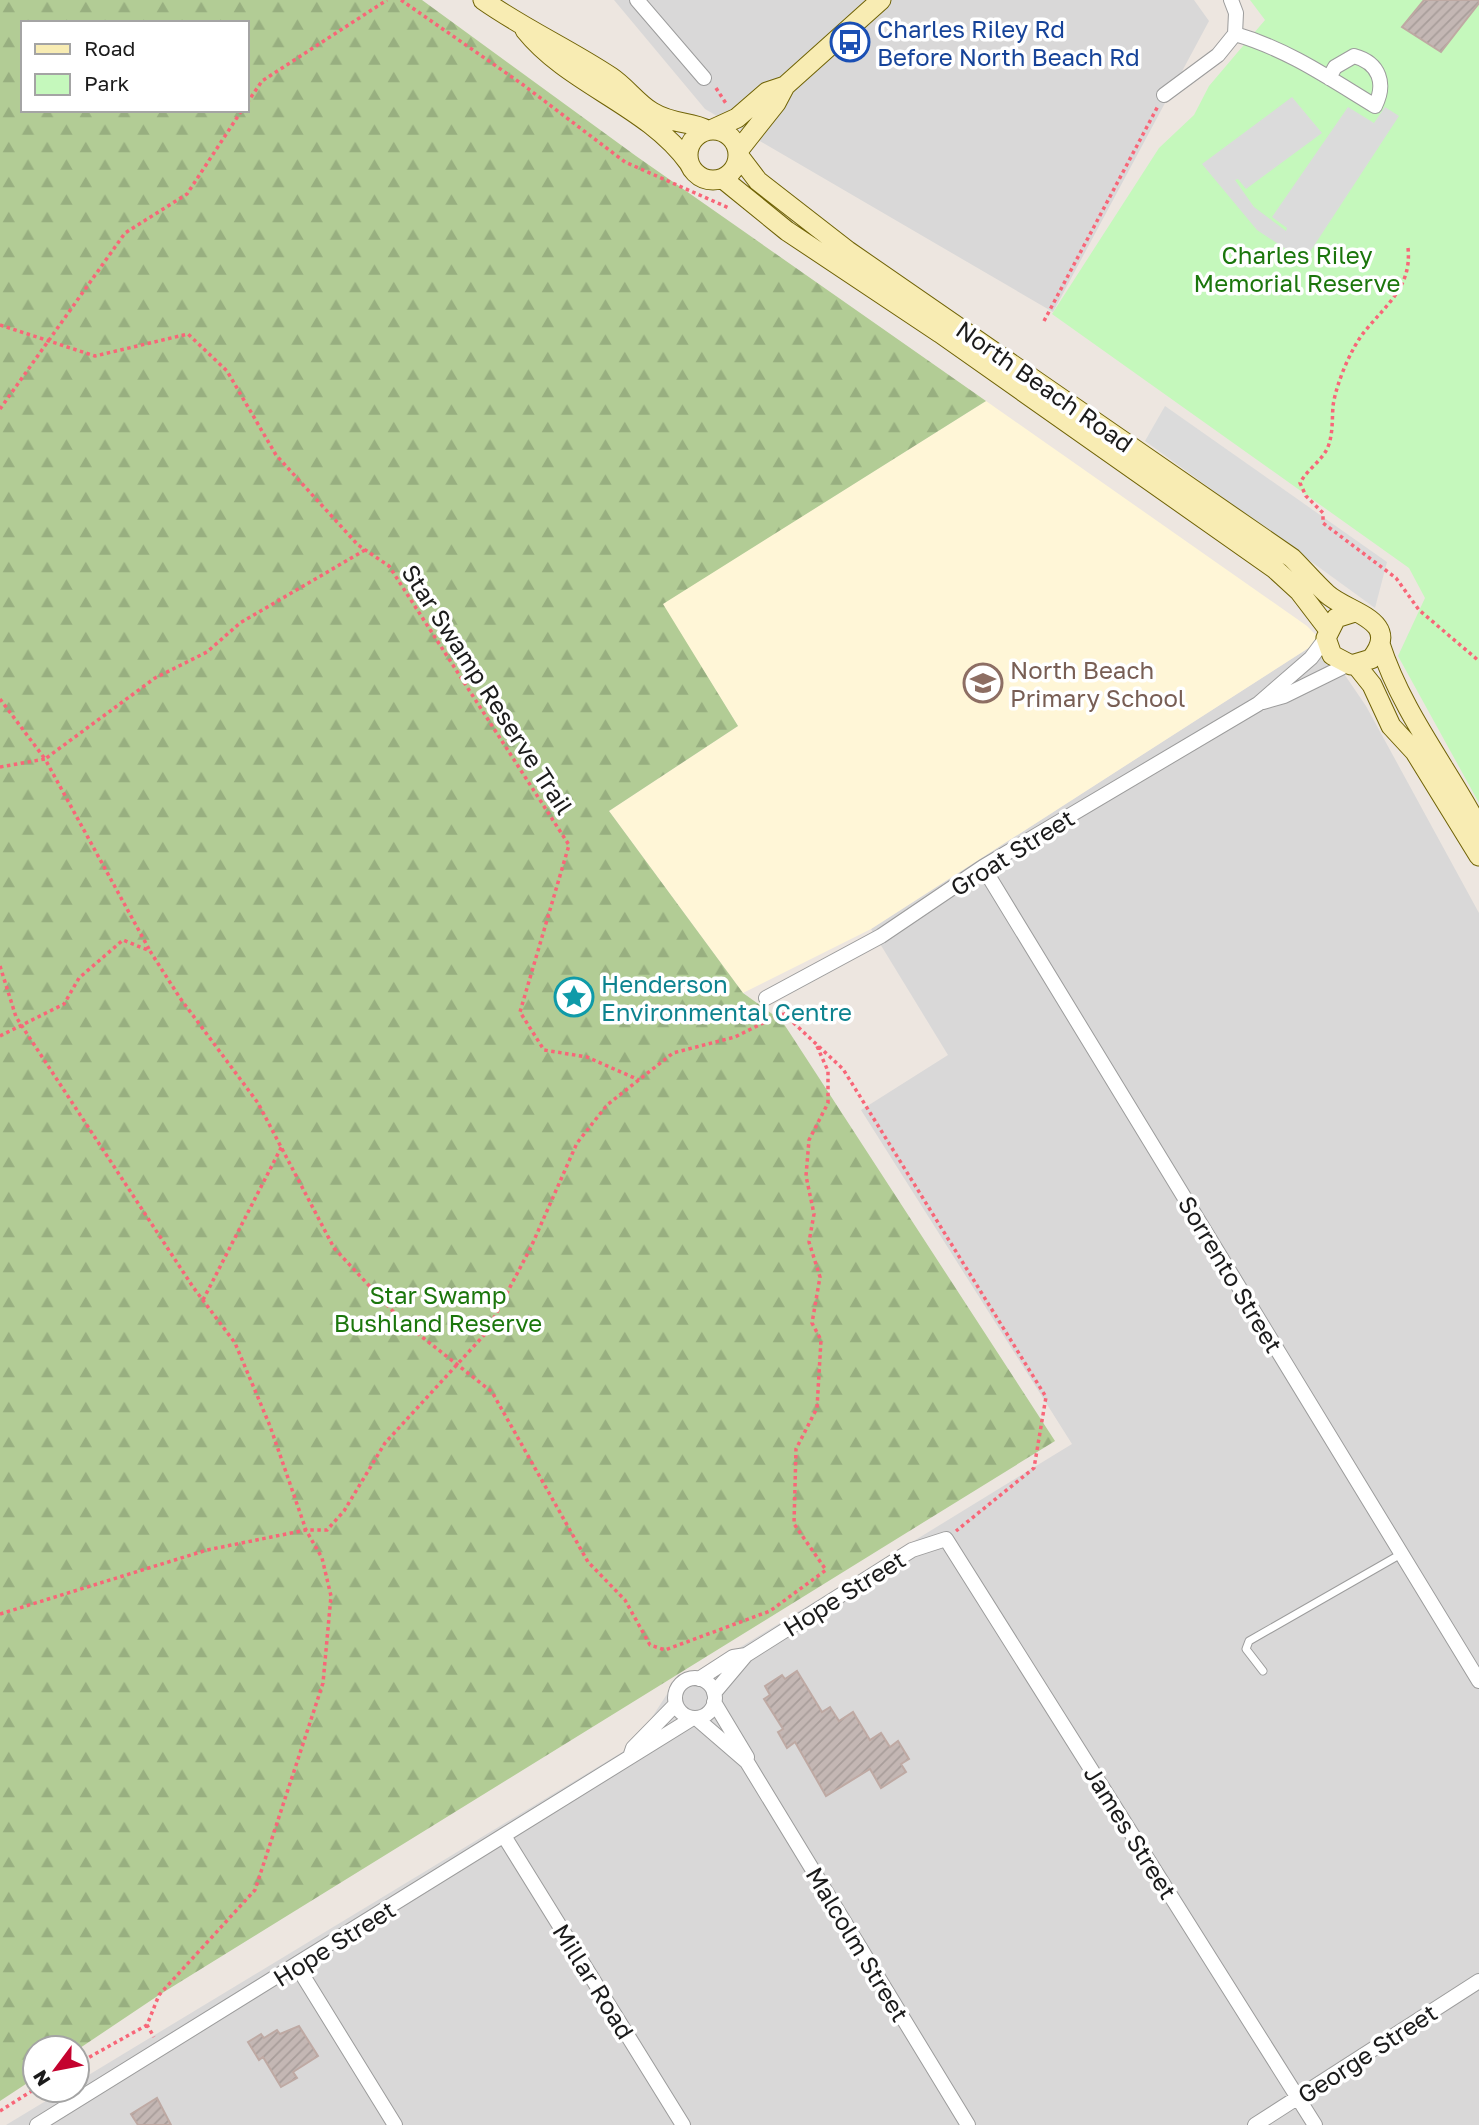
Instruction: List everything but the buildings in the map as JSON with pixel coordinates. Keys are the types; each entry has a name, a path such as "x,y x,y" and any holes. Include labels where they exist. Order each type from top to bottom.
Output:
{"main road":[{"name":"North Beach Road","path":"483,0 524,29 550,39 615,79 651,111 685,126 698,125 729,135 758,181 848,251 1292,558 1326,594 1376,623 1391,680 1479,828"},
{"path":"723,179 734,170 738,153 776,103 785,86 881,0"},
{"name":"North Beach Road","path":"524,29 543,53 657,132 699,176 715,181 723,179 787,231 951,340 1275,569 1299,591 1327,633 1332,655 1351,665 1372,685 1391,726 1415,752 1479,856"},
{"path":"689,163 689,146 693,139 737,118 767,92 785,86"},
{"path":"1327,633 1336,618 1355,612"},
{"path":"1351,665 1371,659 1380,644"}],"street":[{"path":"636,0 704,78"},
{"path":"1164,95 1219,55 1235,34 1236,13 1231,0"},
{"path":"1235,34 1273,46 1329,78"},
{"name":"Groat Street","path":"766,998 881,936 983,867 1258,704 1311,658 1327,633"},
{"name":"Groat Street","path":"1258,704 1284,696 1351,665"},
{"name":"Sorrento Street","path":"983,867 1479,1681"},
{"name":"Hope Street","path":"714,1698 746,1655 912,1550 946,1539"},
{"name":"James Street","path":"946,1539 1315,2125"},
{"name":"Hope Street","path":"699,1679 733,1657 746,1655"},
{"path":"699,1679 709,1684 714,1698 706,1715 695,1718 682,1713 676,1704 680,1684 686,1680 699,1679"},
{"name":"Malcolm Street","path":"714,1698 743,1748 747,1762 968,2125"},
{"name":"Hope Street","path":"629,1758 633,1748 676,1704"},
{"name":"Hope Street","path":"37,2125 695,1718"},
{"name":"Malcolm Street","path":"695,1718 747,1762"},
{"name":"Millar Road","path":"505,1836 683,2125"},
{"path":"296,1966 395,2125"},
{"name":"George Street","path":"1255,2125 1479,1981"}],"lane":[{"path":"1263,1671 1246,1649 1249,1641 1402,1554"}],"path":[{"path":"248,102 262,81 387,0"},
{"path":"401,0 523,84 625,162 737,212"},
{"path":"1044,321 1164,95"},
{"path":"0,409 125,233 187,194 241,112"},
{"path":"1408,248 1410,267 1402,283 1387,307 1364,332 1342,376 1333,404 1328,446 1300,483 1306,496 1323,513 1323,523 1396,578 1419,610 1479,661"},
{"name":"Star Swamp Reserve Trail","path":"0,324 95,356 188,334 226,371 276,455 365,550 389,566 569,845 520,1012 544,1050 587,1057 639,1080"},
{"path":"0,766 45,759 155,678 207,652 240,624 365,550"},
{"path":"0,699 45,759 150,951 180,998 258,1103 334,1248 402,1322 460,1364 492,1392 588,1562 625,1600 650,1645 665,1650 771,1611 826,1570 821,1559 794,1524 796,1449 817,1408 821,1340 812,1323 821,1277 808,1242 814,1214 806,1176 808,1140 828,1103 828,1071 816,1044"},
{"path":"0,1035 64,1004 79,978 123,940 150,951"},
{"path":"0,966 16,1017 203,1300 236,1343 270,1426 306,1530 321,1558 331,1596 323,1683 255,1890 159,1995 147,2025 91,2056"},
{"path":"766,998 843,1069 1046,1397 1034,1468 946,1539"},
{"path":"0,1614 207,1550 306,1530 327,1530 344,1511 386,1443 486,1333 531,1247 577,1143 607,1105 673,1053 734,1037 783,1013"},
{"path":"203,1300 282,1145"},
{"path":"147,2025 162,2049"},
{"path":"0,2111 21,2098"}],"shaded area":[{"path":"614,0 1194,0 1209,21 1053,312 705,109"},
{"path":"1292,97 1322,133 1246,189 1238,179 1235,180 1254,207 1286,231 1287,228 1272,217 1348,107 1374,123 1385,107 1399,116 1304,261 1257,230 1202,164"},
{"name":"North Beach Primary School","path":"986,401 1307,626 1321,640 871,929 743,993 609,811 738,726 662,604"},
{"path":"1165,406 1387,562 1375,608 1145,441"},
{"path":"1321,640 1366,706 1479,913 1479,2125 6,2125 41,2104 91,2104 91,2074 634,1745 669,1691 1072,1444 861,1110 948,1055 871,929"}],"green space":[{"name":"Star Swamp Bushland Reserve","path":"0,0 422,0 636,156 986,401 663,604 738,726 609,811 743,993 782,1021 1055,1441 159,1995 91,2041 91,2034 21,2034 21,2087 0,2101"},
{"name":"Charles Riley Memorial Reserve","path":"1250,0 1479,0 1479,803 1398,656 1425,598 1409,568 1052,314 1159,148 1194,115 1209,86 1265,20"}],"place":[{"name":"Charles Riley Rd Before North Beach Rd","path":"850,42"},
{"name":"North Beach Primary School","path":"983,683"},
{"name":"Henderson Environmental Centre","path":"574,997"}]}
